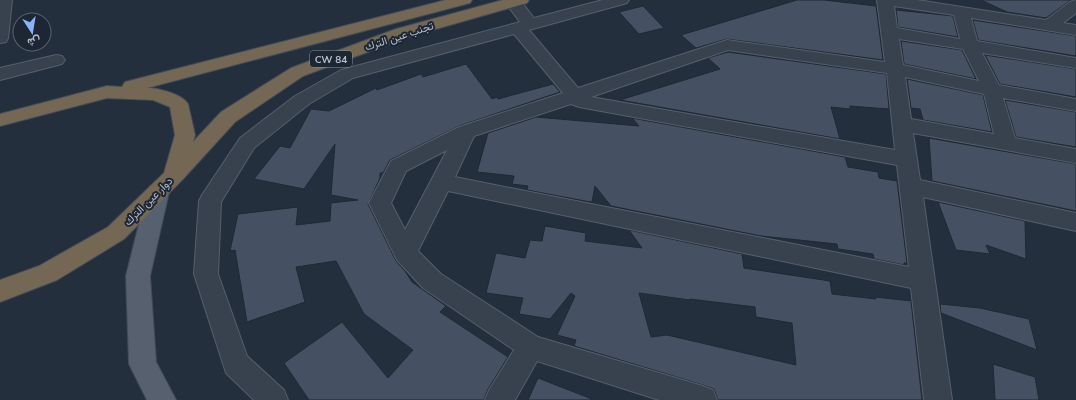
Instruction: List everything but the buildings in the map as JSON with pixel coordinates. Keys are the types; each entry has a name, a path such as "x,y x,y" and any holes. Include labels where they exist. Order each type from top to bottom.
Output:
{"highway":[{"name":"تجنب عين الترك","path":"107,92 464,0"},
{"name":"تجنب عين الترك","path":"166,184 228,117 297,72 402,33 518,1"},
{"name":"دوار عين الترك","path":"0,120 107,92 156,94 179,104 185,135 166,184 116,233 48,273 0,291"}],"main road":[{"path":"162,400 143,364 138,276 166,184"}],"street":[{"path":"0,38 4,0"},
{"path":"274,400 236,364 206,274 210,201 247,143 302,100 347,74 621,0"},
{"path":"938,400 889,32 892,0 1076,30"},
{"path":"518,1 524,26 580,101 907,159"},
{"path":"1049,26 1076,6"},
{"path":"961,12 970,46 992,90 1006,143"},
{"path":"889,32 1076,63"},
{"path":"703,400 531,347 432,281 406,253 380,203 398,166 466,132 727,45 895,69 992,90 1076,105"},
{"path":"0,74 56,60"},
{"path":"902,124 1076,156"},
{"path":"406,253 466,132"},
{"path":"442,182 922,280"},
{"path":"910,186 1076,222"},
{"path":"499,400 531,347"}]}
